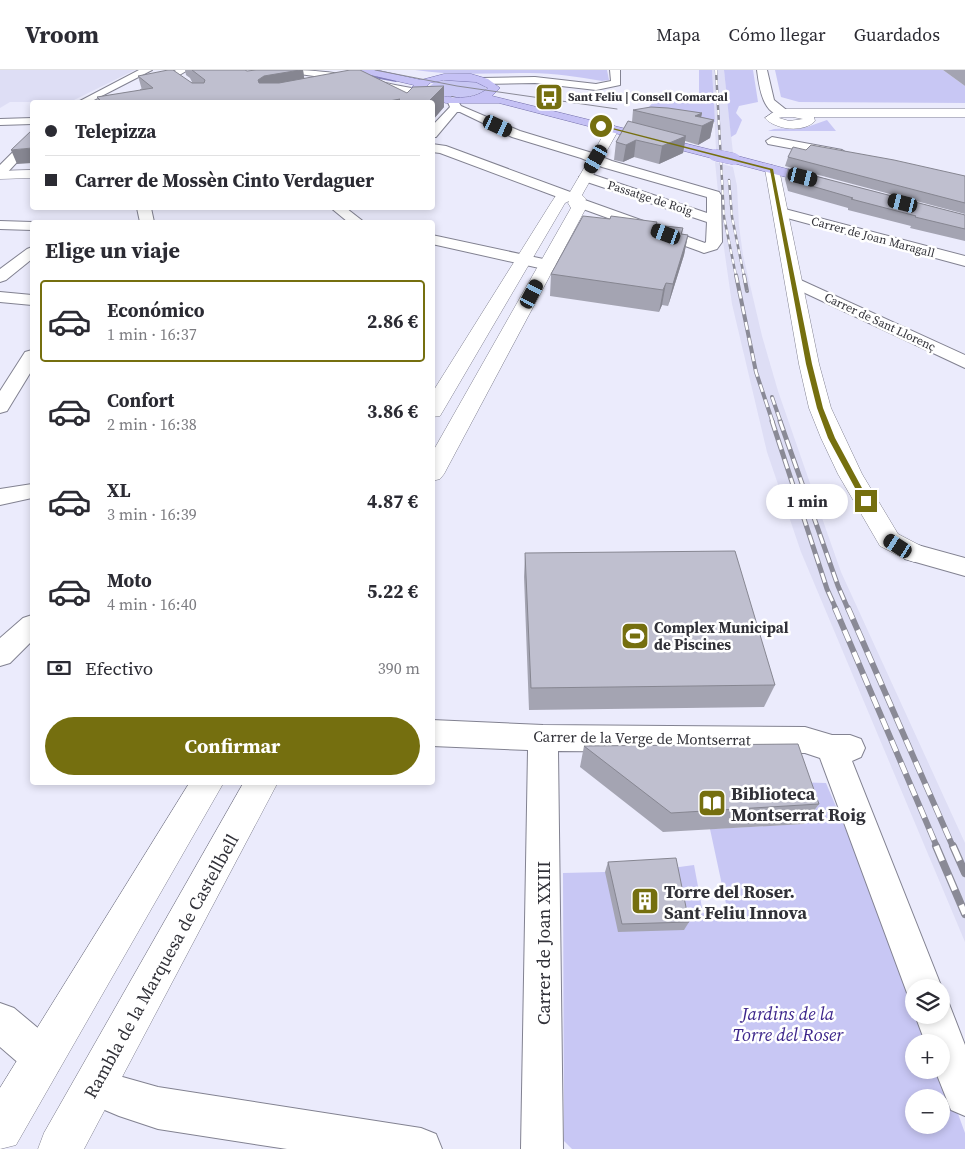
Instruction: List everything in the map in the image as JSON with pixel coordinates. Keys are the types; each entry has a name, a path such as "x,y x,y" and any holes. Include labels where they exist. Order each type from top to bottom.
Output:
{"main road":[{"path":"362,70 419,93 444,77"},
{"path":"400,70 444,77 466,77 491,90 613,129 840,187"},
{"path":"449,103 473,99 491,90"}],"street":[{"path":"87,100 147,70"},
{"path":"135,95 183,70"},
{"path":"292,70 372,82 419,93 449,103 521,136 714,195 714,242 712,246 704,248 571,200 442,149 435,148"},
{"path":"491,90 510,80 547,80 603,86 616,83 615,70"},
{"path":"762,70 768,102 773,108 788,113"},
{"path":"165,80 177,82"},
{"path":"342,88 372,82"},
{"path":"768,102 814,116 965,113"},
{"path":"435,129 449,103"},
{"path":"814,116 807,123 793,125 776,122 771,118 773,114 788,113 814,116 965,118"},
{"path":"0,122 30,121"},
{"path":"435,406 524,260 571,200 613,129"},
{"path":"772,141 854,157"},
{"path":"0,172 30,144"},
{"path":"772,169 809,364 820,408 832,438 850,474 889,540 914,553 965,568"},
{"path":"0,172 30,170"},
{"path":"0,172 30,174"},
{"name":"Passatge de Roig","path":"586,177 714,220"},
{"path":"435,469 579,208 571,200"},
{"path":"341,210 356,220"},
{"name":"Carrer de Joan Maragall","path":"781,212 965,262"},
{"path":"0,225 30,226"},
{"path":"435,240 548,265"},
{"path":"0,277 30,254"},
{"name":"Carrer de Sant Llorenç","path":"794,282 965,362"},
{"path":"0,297 30,300"},
{"path":"0,407 30,359"},
{"path":"0,497 30,491"},
{"path":"0,655 30,627"},
{"name":"Carrer de la Verge de Montserrat","path":"435,733 543,738 805,740 841,748 920,979"},
{"name":"Carrer de Joan XXIII","path":"542,1149 543,738"},
{"path":"0,1129 206,785"},
{"name":"Rambla de la Marquesa de Castellbell","path":"60,1149 260,785"},
{"path":"0,1022 43,1058"},
{"path":"937,1024 965,1096"},
{"path":"95,1086 119,1096 158,1108 421,1149"}],"shaded area":[{"path":"0,70 135,70 74,100 10,102 0,108"},
{"path":"712,70 724,70 733,153 716,149"},
{"path":"715,162 733,167 737,186 743,255 762,336 778,391 841,572 965,843 965,942 801,552 767,452 732,304"}],"green space":[{"path":"415,70 607,70 609,80 602,81 539,73 458,74"},
{"path":"699,70 712,70 715,122 646,110 658,97 699,100"},
{"path":"724,70 753,70 758,102 739,106 736,113 742,120 736,134 731,137"},
{"path":"775,70 943,70 965,86 965,103 799,102 781,97"},
{"path":"452,80 475,82 486,88 485,91 476,94 455,98 442,95 427,88 435,82"},
{"path":"827,120 836,131 768,131 807,127"},
{"name":"Jardins de la Torre del Roser","path":"791,782 826,783 909,979 905,979 905,1024 926,1024 930,1034 905,1034 905,1079 945,1079 949,1089 905,1089 905,1134 950,1134 950,1092 965,1133 965,1149 572,1149 564,1141 563,873 605,872 684,930 672,868 694,865 703,913 728,913 710,829 804,824"}],"building":[{"path":"173,70 192,83 204,83 205,80 192,70 300,70 264,76 258,80 259,83 279,83 350,70 360,70 407,93 413,87 444,86 430,100 100,100 97,97 153,88 138,76"},
{"path":"651,107 702,113 695,116 714,120 702,126 633,110"},
{"path":"628,121 686,136 662,146 636,140 626,145 616,142"},
{"path":"30,132 30,148 11,150"},
{"path":"811,145 894,160 965,176 965,203 788,157 793,147 806,150"},
{"path":"788,169 965,215 965,229 851,199 853,198 791,180"},
{"path":"583,216 610,219 611,216 657,222 656,225 683,228 681,234 688,235 673,284 666,283 663,290 551,274"},
{"name":"Complex Municipal de Piscines","path":"735,551 775,685 531,688 525,553"},
{"path":"798,744 819,804 671,813 584,746"},
{"name":"Torre del Roser. Sant Feliu Innova","path":"676,858 689,922 622,924 608,862"}],"waterway":[{"path":"324,70 350,73"},
{"path":"364,75 396,81"}],"tram line":[{"path":"375,70 457,86 617,109"}],"railway":[{"path":"716,70 724,217 736,276"},
{"path":"729,180 732,217 744,276"},
{"path":"736,275 756,372 773,423"},
{"path":"744,275 747,291"},
{"path":"772,397 781,423"},
{"path":"772,421 827,589 836,609"},
{"path":"780,421 838,586 848,609"},
{"path":"835,608 937,847"},
{"path":"848,608 953,847"},
{"path":"936,846 965,914"},
{"path":"953,846 965,873"}],"place":[{"name":"Sant Feliu | Consell Comarcal","path":"549,97"},
{"name":"Complex Municipal de Piscines","path":"635,636"},
{"name":"Biblioteca Montserrat Roig","path":"712,803"},
{"name":"Torre del Roser. Sant Feliu Innova","path":"645,901"}],"route":[{"path":"601,126 772,169 809,364 820,408 832,438 866,501"}]}
